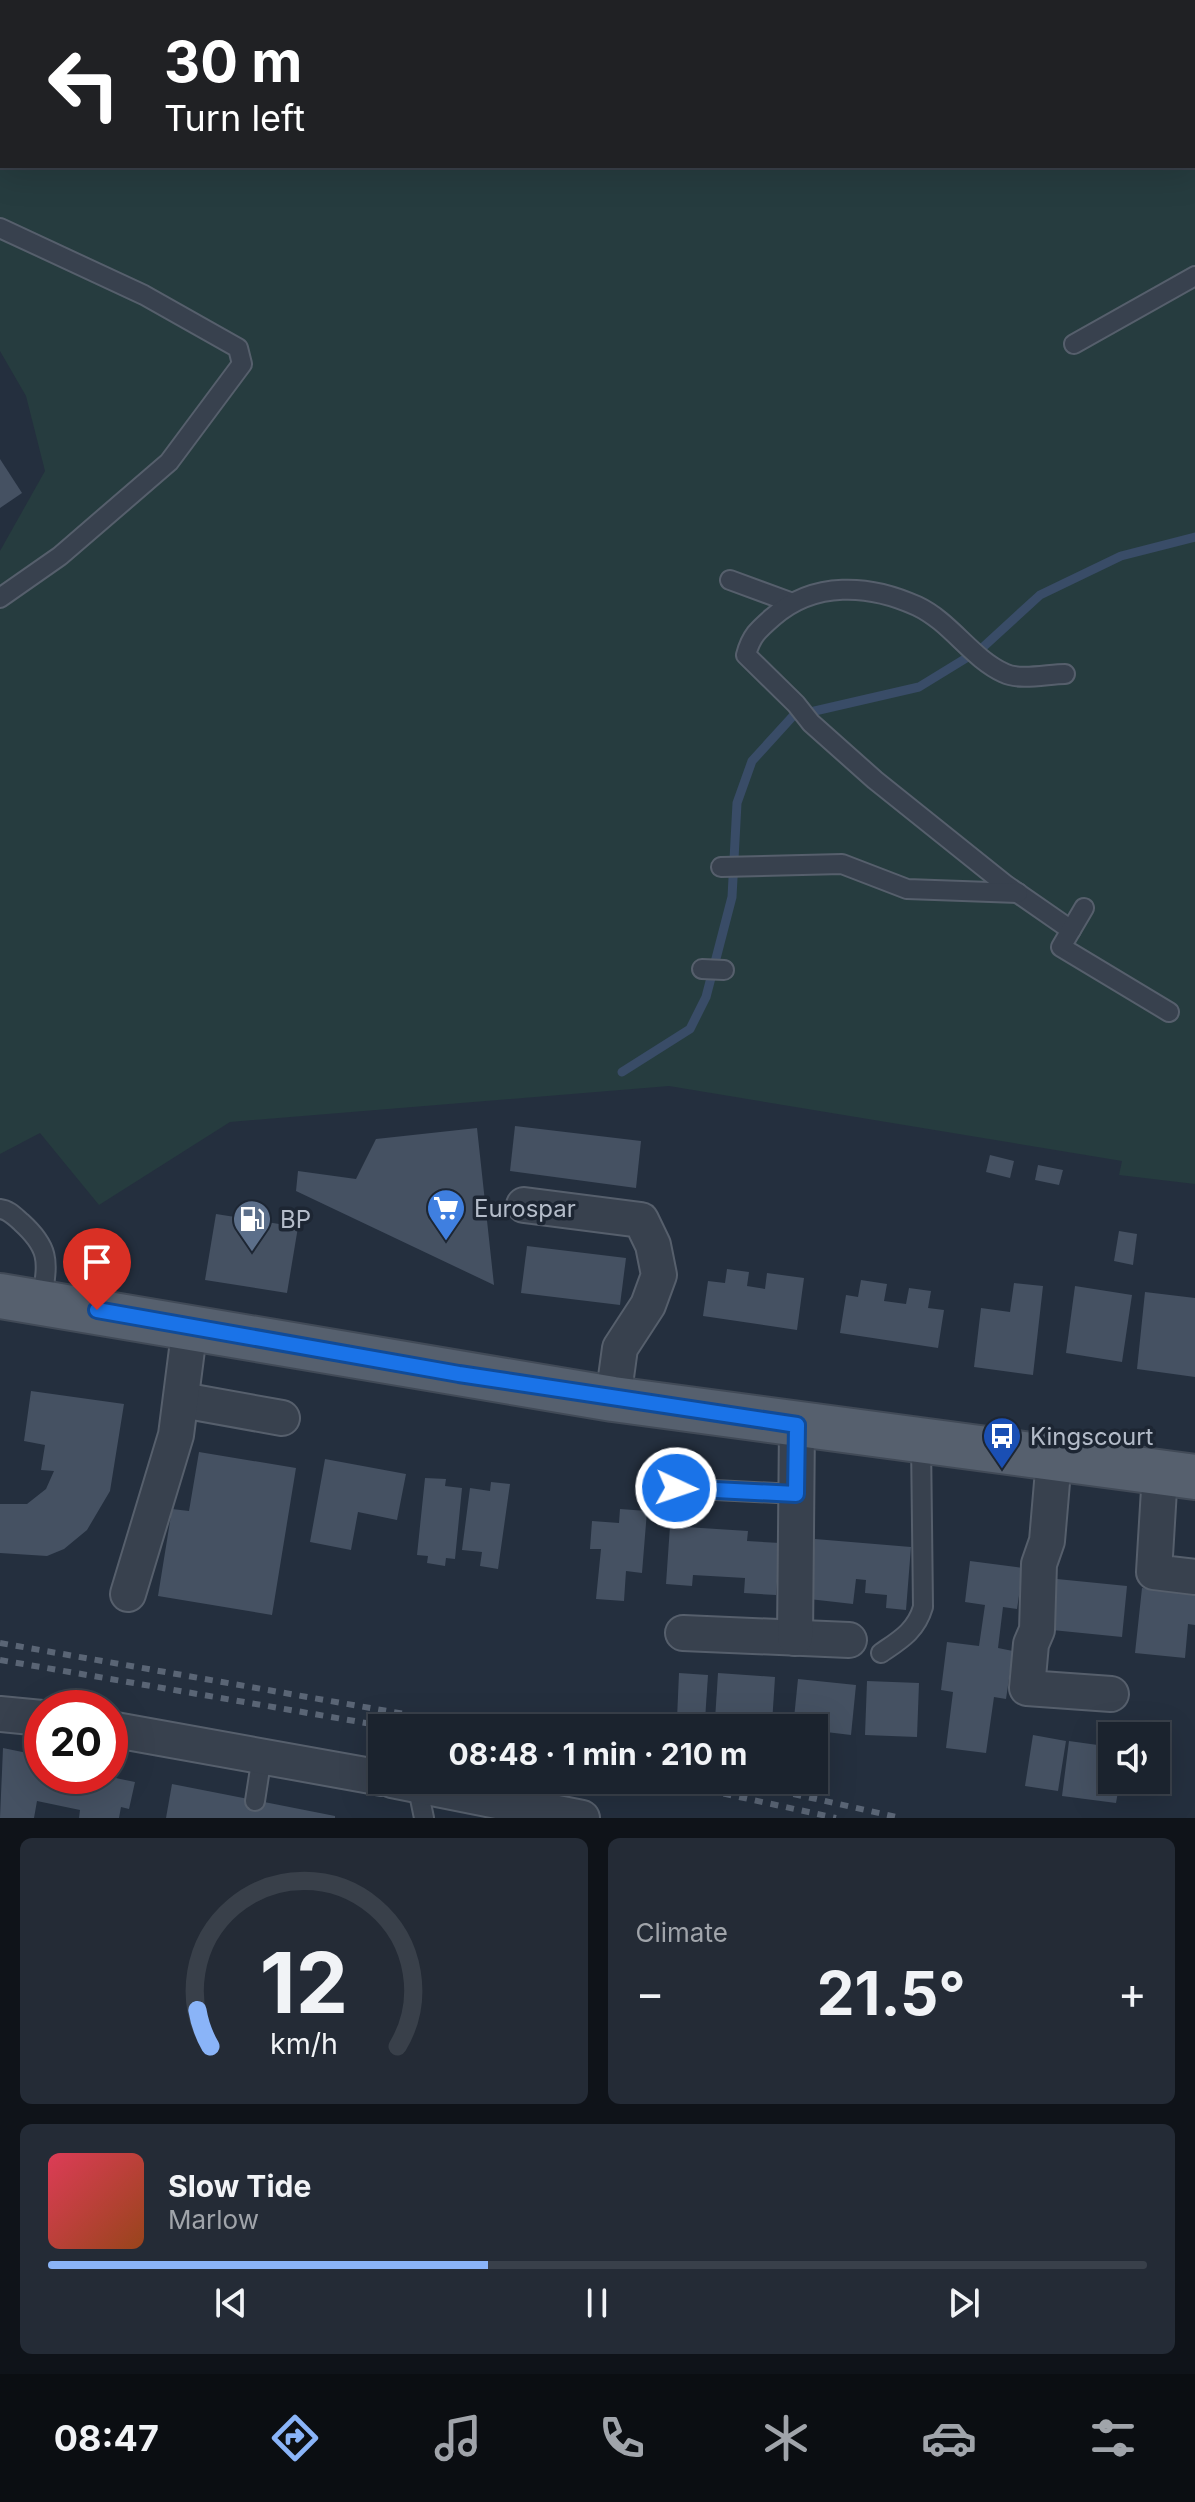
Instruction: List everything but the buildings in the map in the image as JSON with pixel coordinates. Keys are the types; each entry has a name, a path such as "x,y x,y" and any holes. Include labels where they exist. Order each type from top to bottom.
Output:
{"main road":[{"path":"21,1298 613,1399 1178,1475"}],"street":[{"path":"524,1205 641,1220 653,1245 659,1275 648,1305 620,1348 613,1399"},
{"path":"128,1594 176,1435 190,1326"},
{"path":"182,1400 282,1418"},
{"path":"795,1638 797,1425"},
{"path":"1054,1459 1047,1541 1039,1564 1037,1630 1031,1644 1027,1688 1111,1694"},
{"path":"1178,1475 1154,1572 1195,1577"},
{"path":"683,1633 849,1640"},
{"path":"0,1714 24,1716"},
{"path":"128,1732 368,1775"},
{"path":"463,1794 582,1818"}],"lane":[{"path":"0,228 144,295 238,348 242,364 169,462 60,556 0,598"},
{"path":"1074,344 1195,276"},
{"path":"730,580 790,602"},
{"path":"1065,674 1008,676 987,664 965,641 918,607 865,590 821,591 790,602 751,636 746,655 811,723 875,780 1018,893 1071,930"},
{"path":"721,867 743,869 842,864 907,889 1018,893"},
{"path":"1084,908 1061,947 1169,1012"},
{"path":"702,969 724,970"},
{"path":"0,1209 7,1210 37,1236 48,1259 21,1298"},
{"path":"881,1653 908,1635 918,1623 923,1607 921,1442"},
{"path":"676,1488 796,1494"},
{"path":"255,1801 262,1756"},
{"path":"411,1794 424,1818"}],"green space":[{"path":"0,168 1195,168 1195,1184 1119,1175 1122,1161 669,1086 230,1122 99,1205 40,1133 0,1154 0,551 45,471 26,396 0,351"}],"waterway":[{"path":"622,1072 690,1029 706,997 732,897 737,803 752,761 793,716 919,687 981,649 1040,595 1121,556 1195,537"}],"railway":[{"path":"0,1643 404,1714"},
{"path":"0,1660 368,1723"},
{"path":"725,1794 836,1818"},
{"path":"794,1794 901,1818"}],"place":[{"name":"Eurospar","path":"446,1242"},
{"name":"BP","path":"252,1253"},
{"name":"Kingscourt","path":"1002,1470"}],"route":[{"path":"97,1310 459,1374 797,1425 796,1494 676,1488"}]}
